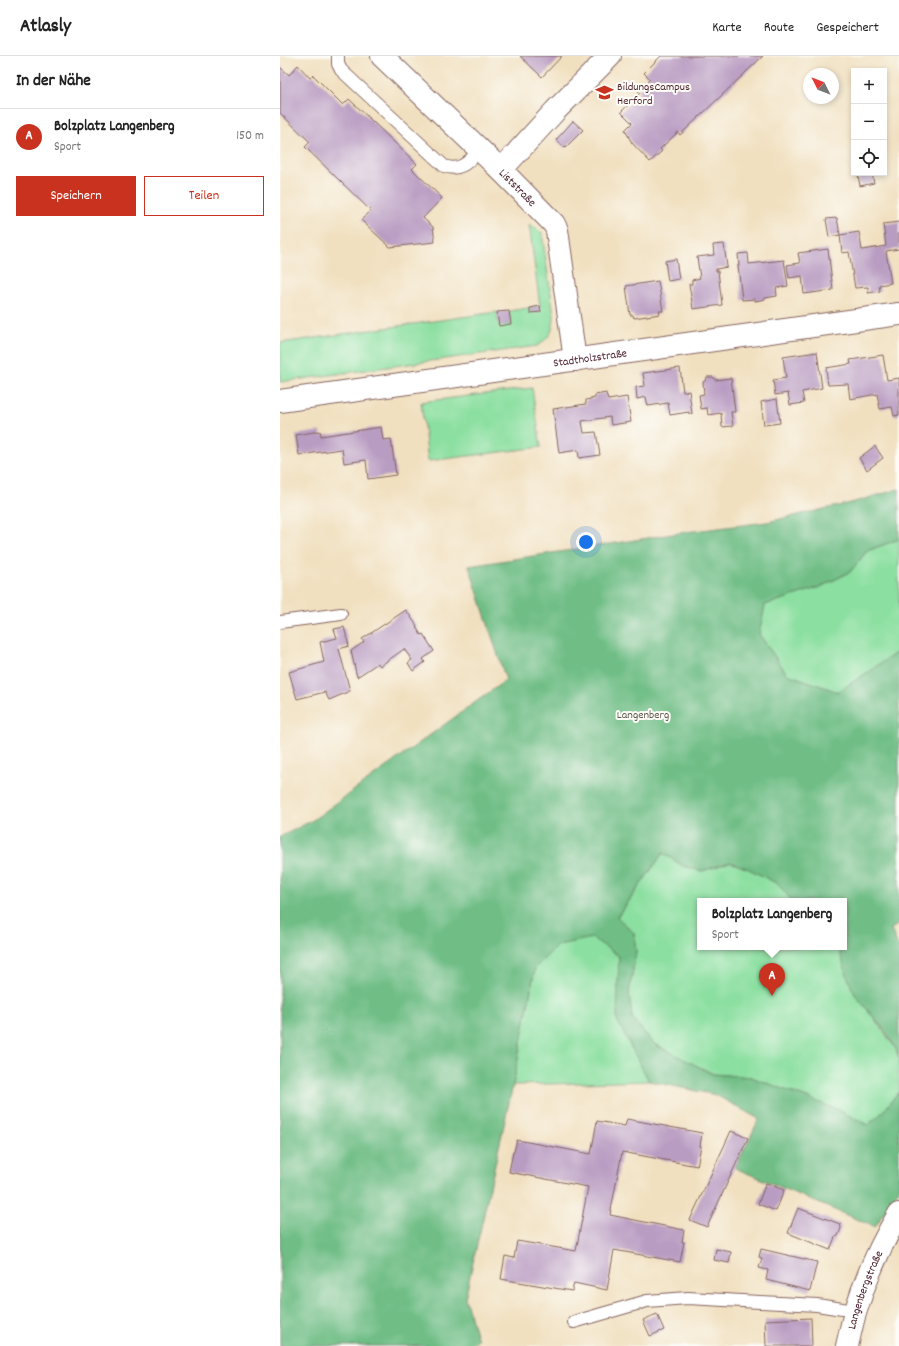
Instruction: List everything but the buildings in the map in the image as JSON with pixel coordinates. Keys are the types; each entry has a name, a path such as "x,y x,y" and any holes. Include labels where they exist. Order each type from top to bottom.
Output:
{"street":[{"name":"Liststraße","path":"382,56 501,170 548,216 554,224 557,230 575,360"},
{"path":"501,170 555,111 610,56"},
{"name":"Stadtholzstraße","path":"280,401 899,314"},
{"name":"Langenbergstraße","path":"847,1346 855,1311 870,1271 889,1230 899,1214"}],"lane":[{"path":"338,56 338,64 341,70 444,166 452,169 459,166 467,162 480,150"},
{"path":"280,622 341,614"},
{"path":"574,1322 647,1301 688,1298 817,1305 855,1311"}],"green space":[{"path":"529,224 542,233 554,316 552,331 545,340 537,346 280,382 280,343 497,312 499,326 511,324 509,311 540,306"},
{"path":"532,388 541,447 428,461 421,402"},
{"name":"Langenberg","path":"899,489 899,539 867,551 850,572 820,587 765,605 759,634 787,674 838,692 899,651 899,924 891,929 899,948 899,1058 896,1049 886,1033 855,994 848,979 839,950 847,950 847,898 790,898 778,884 749,869 730,862 702,871 683,866 663,853 617,917 634,933 636,952 629,992 632,1018 654,1044 713,1074 751,1077 836,1109 868,1125 884,1111 899,1091 899,1189 875,1227 735,1168 759,1119 716,1095 649,1081 617,1020 619,956 592,938 558,945 535,968 513,1085 465,1298 478,1340 468,1346 280,1346 280,837 313,820 506,680 469,566 686,532 767,522 851,503"},
{"path":"899,539 899,651 838,692 787,674 759,634 765,605 820,587 850,572 867,551"},
{"path":"663,853 683,866 702,871 730,862 749,869 778,884 790,898 697,898 697,950 839,950 854,993 896,1049 899,1058 899,1091 884,1111 868,1125 836,1109 751,1077 713,1074 654,1044 632,1018 629,992 636,952 617,918"},
{"path":"592,937 619,956 617,1020 649,1081 513,1085 535,968 558,945"}],"place":[{"name":"BildungsCampus Herford","path":"604,93"},
{"name":"Bolzplatz Langenberg","path":"772,996"}]}
